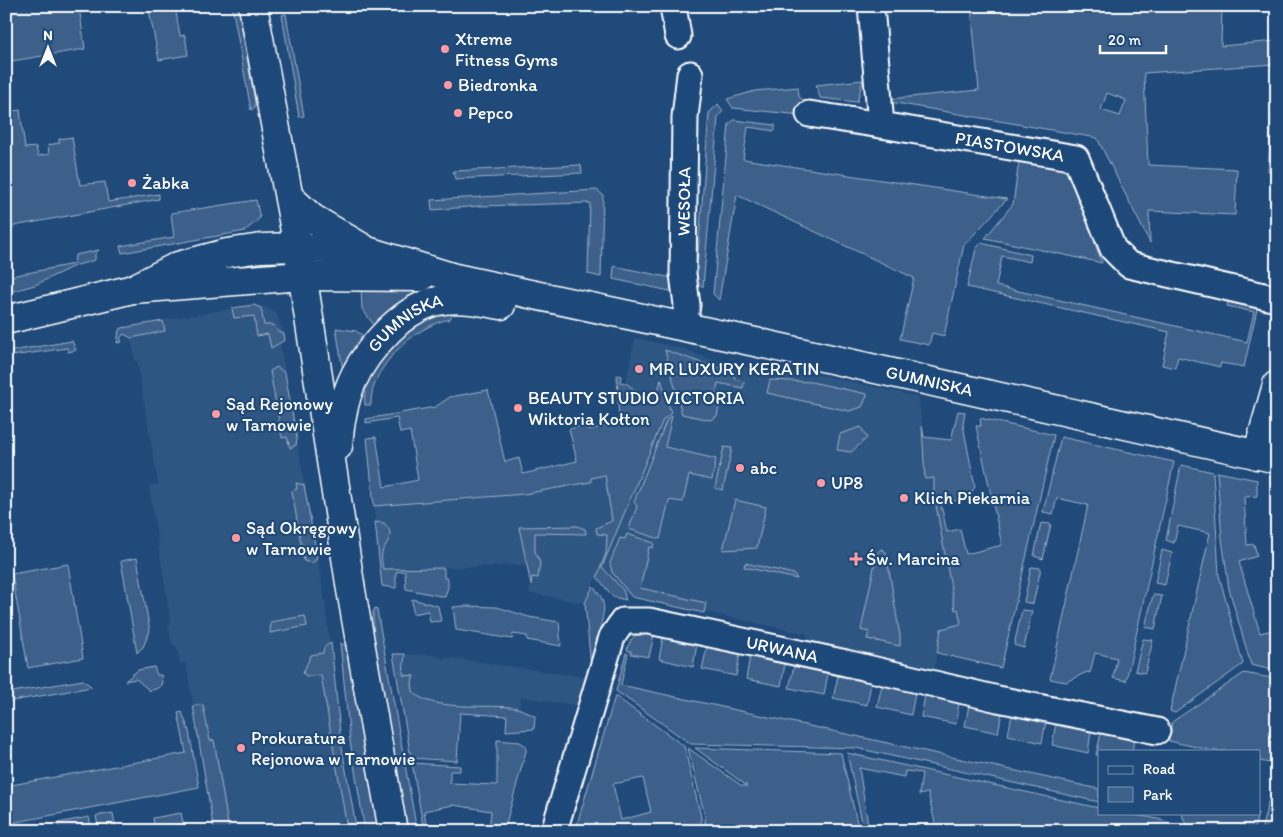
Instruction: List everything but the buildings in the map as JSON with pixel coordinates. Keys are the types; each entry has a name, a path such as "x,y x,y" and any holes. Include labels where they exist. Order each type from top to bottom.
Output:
{"street":[{"path":"253,6 298,247 336,482 351,590 393,831"},
{"path":"673,6 678,36"},
{"path":"871,6 881,125"},
{"name":"WESOŁA","path":"684,327 687,305 683,274 685,117 690,74"},
{"name":"PIASTOWSKA","path":"809,114 1076,158 1114,249 1129,265 1277,299"},
{"path":"289,197 312,218 371,252"},
{"name":"GUMNISKA","path":"133,289 178,266 227,253 261,248 298,247 371,252 455,278 1267,457"},
{"name":"GUMNISKA","path":"133,289 302,276 455,278"},
{"path":"6,320 133,289"},
{"name":"GUMNISKA","path":"336,482 339,437 349,386 359,365 371,349 410,313 432,302 447,299 460,299 513,307 581,305"},
{"path":"1267,457 1277,385"},
{"name":"URWANA","path":"554,831 612,637 623,621 659,623 846,663 998,699 1157,732"}],"shaded area":[{"path":"254,305 265,307 276,313 285,337 280,343 325,602 341,742 356,831 214,831 186,663 180,664 177,647 172,645 168,624 171,623 149,486 158,484 137,361 135,361 131,338 165,331 163,320"},
{"path":"635,338 685,349 707,358 772,373 821,375 918,397 924,437 947,532 961,624 941,629 934,670 809,643 807,634 626,595 601,566 585,603 529,593 531,585 526,565 379,570 374,506 512,495 605,473 663,412 626,383"},
{"path":"394,654 432,655 445,659 445,657 592,678 584,701 574,705 521,697 518,712 404,705"}],"green space":[{"path":"6,6 79,6 85,49 6,62"},
{"path":"148,6 175,6 180,36 185,35 188,55 159,60"},
{"path":"232,6 238,6 255,103 255,107 251,110"},
{"path":"971,6 1222,6 1221,46 1276,41 1277,38 1275,64 1144,73 1148,165 1237,169 1235,215 1149,211 1150,243 1097,138 890,102 889,99 979,90","holes":["1107,93 1126,100 1120,116 1101,110"]},
{"path":"286,14 304,116 299,117 282,15"},
{"path":"863,80 857,102 820,98 816,85"},
{"path":"798,87 799,97 809,104 801,115 733,108 727,99 755,91"},
{"path":"1273,94 1277,94 1277,171 1268,171"},
{"path":"718,104 723,111 718,117 703,287 696,280 709,113"},
{"path":"20,110 25,148 36,147 38,156 49,154 48,145 59,143 59,139 72,137 80,185 105,182 108,202 159,194 159,199 14,226 6,243 6,112"},
{"path":"734,120 775,125 775,131 748,127 743,159 1007,199 964,245 944,336 932,333 929,345 900,339 914,278 737,195 719,300 713,294 729,124"},
{"path":"1019,161 1060,168 1070,175 1102,263 985,238 1013,204"},
{"path":"581,165 582,173 455,179 453,171"},
{"path":"597,190 603,195 601,277 588,274 590,203 480,206 432,210 431,200"},
{"path":"256,200 260,218 245,231 122,253 120,246 174,237 171,213"},
{"path":"981,243 1031,255 1030,262 1002,256 996,286 1247,342 1254,312 1227,306 1229,299 1258,305 1244,367 1221,363 1220,367 1178,357 1175,368 1162,365 1169,332 967,287 976,249"},
{"path":"99,250 95,254 95,260 74,266 35,285 6,293 6,277 74,264 75,255"},
{"path":"614,266 672,278 670,291 613,279"},
{"path":"425,288 430,290 377,329 362,309 361,289"},
{"path":"254,305 261,308 264,325 274,325 277,331 284,334 285,340 271,348 268,334 257,336 254,316 234,318 232,308"},
{"path":"453,312 450,319 423,330 397,350 386,363 378,377 372,391 371,405 365,405 366,389 371,374 393,345 407,332 423,322 438,315"},
{"path":"163,321 165,331 131,338 124,334 120,338 122,342 117,343 119,330 122,328"},
{"path":"336,328 356,331 368,339 343,371"},
{"path":"72,341 76,350 68,352 67,348 12,356 11,351"},
{"path":"665,350 732,371 735,379 744,382 743,388 718,383 715,398 720,401 717,416 711,420 682,414"},
{"path":"277,367 285,373 297,439 296,445 290,448 287,437 282,438 270,371"},
{"path":"617,375 621,376 620,382 626,383 655,406 661,379 671,413 663,420 602,567 623,590 626,600 613,597 597,577 606,553 607,535 597,534 596,528 612,521 605,475 591,478 591,482 524,494 374,506 367,438 376,437 384,487 418,480 410,431 400,433 397,418 366,423 366,419 435,407 450,397 488,390 505,462 519,458 523,474 577,461 569,429 586,425 588,430 619,423"},
{"path":"770,380 811,382 867,394 867,396 862,407 849,411 767,393"},
{"path":"958,411 965,412 963,425 975,487 968,497 941,505 947,532 960,529 966,554 1002,545 976,426 981,426 980,418 1054,435 1001,668 937,653 941,629 961,624 958,609 955,610 934,494 934,478 925,479 922,426 924,437 951,440"},
{"path":"672,416 665,447 716,459 712,480 689,475 683,502 669,500 660,539 629,529 637,506 634,502 667,419"},
{"path":"861,427 867,438 851,452 837,450 840,434"},
{"path":"1061,437 1174,462 1126,681 1113,678 1117,658 1095,653 1090,673 1087,672 1066,682 1050,679 1088,505 1057,498 1053,514 1043,512"},
{"path":"724,447 732,448 723,490 715,488"},
{"path":"1181,465 1213,472 1219,575 1243,664 1175,713 1170,711 1210,533 1178,526 1174,543 1166,540"},
{"path":"1217,472 1257,480 1257,496 1244,497 1247,545 1254,544 1257,556 1239,562 1260,633 1277,629 1277,671 1251,665 1229,589 1222,539"},
{"path":"296,483 304,485 317,555 316,560 312,563 304,561 292,491 297,489"},
{"path":"735,500 766,507 757,548 723,550"},
{"path":"375,522 384,523 390,533 382,553 383,569 444,568 444,578 448,578 445,597 406,589 405,571 396,572 396,588 382,586"},
{"path":"1041,523 1051,524 1043,559 1034,556"},
{"path":"577,526 585,529 586,534 535,533 535,551 540,563 538,578 532,577 531,585 519,527"},
{"path":"627,534 654,543 653,548 649,547 640,588 706,603 704,613 632,597 612,572 610,563 620,538 625,539"},
{"path":"881,549 886,552 900,646 867,639 869,632 861,630 877,553"},
{"path":"1162,550 1172,553 1165,585 1155,583"},
{"path":"137,558 150,631 143,647 137,653 121,561"},
{"path":"745,563 794,574 797,579 744,567"},
{"path":"68,564 83,658 28,668 12,574"},
{"path":"1031,567 1041,568 1033,604 1024,602"},
{"path":"593,586 603,601 604,610 600,628 604,629 592,678 585,603"},
{"path":"1153,595 1162,596 1155,629 1145,627"},
{"path":"412,599 438,606 441,621 430,622 428,611 413,614"},
{"path":"453,607 497,607 529,617 559,622 561,646 527,640 527,636 513,634 512,639 456,630"},
{"path":"375,608 377,610 417,831 405,831 374,653 373,613"},
{"path":"1022,610 1032,611 1024,648 1014,645"},
{"path":"305,616 307,626 270,633 271,622"},
{"path":"645,633 654,635 649,657 631,654 631,651 627,650 631,640 635,636"},
{"path":"663,637 697,644 693,667 659,659"},
{"path":"1143,639 1153,640 1145,673 1135,671"},
{"path":"331,643 341,742 356,827 347,828 321,675 306,676 303,673 311,655 323,653 324,647"},
{"path":"340,643 350,648 381,831 365,831 350,741"},
{"path":"707,647 740,654 736,676 702,669"},
{"path":"626,653 628,654 621,685 1098,789 1098,802 856,748 691,744 616,691"},
{"path":"393,654 405,654 403,675 414,676 412,682 413,691 421,698 446,705 519,709 535,716 534,729 506,731 507,716 460,713 457,761 411,758"},
{"path":"750,656 785,664 781,686 746,679"},
{"path":"794,666 828,673 824,695 789,688"},
{"path":"154,667 157,675 161,675 162,682 160,687 150,691 136,679 125,681 138,670"},
{"path":"1244,673 1277,679 1277,733 1270,763 1260,761 1260,750 1210,750 1169,741 1172,722"},
{"path":"838,676 871,683 867,705 833,698"},
{"path":"83,680 92,687 6,702 6,693"},
{"path":"882,685 915,693 911,715 877,707"},
{"path":"925,695 959,702 956,724 921,717"},
{"path":"615,696 684,746 701,817 701,831 575,831","holes":["643,778 651,812 621,820 613,784"]},
{"path":"203,705 210,741 214,740 229,831 214,831 193,706"},
{"path":"969,705 1002,712 998,733 965,726"},
{"path":"182,712 189,731 199,787 6,824 6,786 186,753 178,713"},
{"path":"1012,714 1046,721 1042,743 1008,735"},
{"path":"1056,723 1091,731 1088,753 1052,745"},
{"path":"1101,733 1134,741 1132,750 1098,750 1098,755 1096,755"},
{"path":"497,740 520,742 526,746 504,831 489,831 491,811 453,805 424,811 427,831 424,831 412,763 460,766 460,771 450,771 450,783 497,785"},
{"path":"688,748 742,786 747,786 695,748 841,753 859,831 705,831 705,817"},
{"path":"847,753 1098,808 1098,814 1132,815 1156,819 1178,826 1186,831 922,831 936,827 928,793 919,795 922,773 905,771 904,777 859,768 869,831 864,831"},
{"path":"1269,799 1277,801 1277,831 1261,831"},
{"path":"113,813 116,831 99,831 96,816"},
{"path":"181,813 185,831 155,831 153,818"},
{"path":"1182,814 1258,814 1254,831 1193,831 1184,821"},
{"path":"89,817 92,831 59,831 58,823"}],"place":[{"name":"Xtreme Fitness Gyms","path":"445,49"},
{"name":"Biedronka","path":"448,85"},
{"name":"Pepco","path":"458,113"},
{"name":"Żabka","path":"132,183"},
{"name":"MR LUXURY KERATIN","path":"639,369"},
{"name":"BEAUTY STUDIO VICTORIA Wiktoria Kołton","path":"518,408"},
{"name":"Sąd Rejonowy w Tarnowie","path":"216,414"},
{"name":"abc","path":"740,468"},
{"name":"UP8","path":"821,483"},
{"name":"Klich Piekarnia","path":"904,498"},
{"name":"Sąd Okręgowy w Tarnowie","path":"236,538"},
{"name":"Św. Marcina","path":"856,559"},
{"name":"Prokuratura Rejonowa w Tarnowie","path":"241,748"}]}
